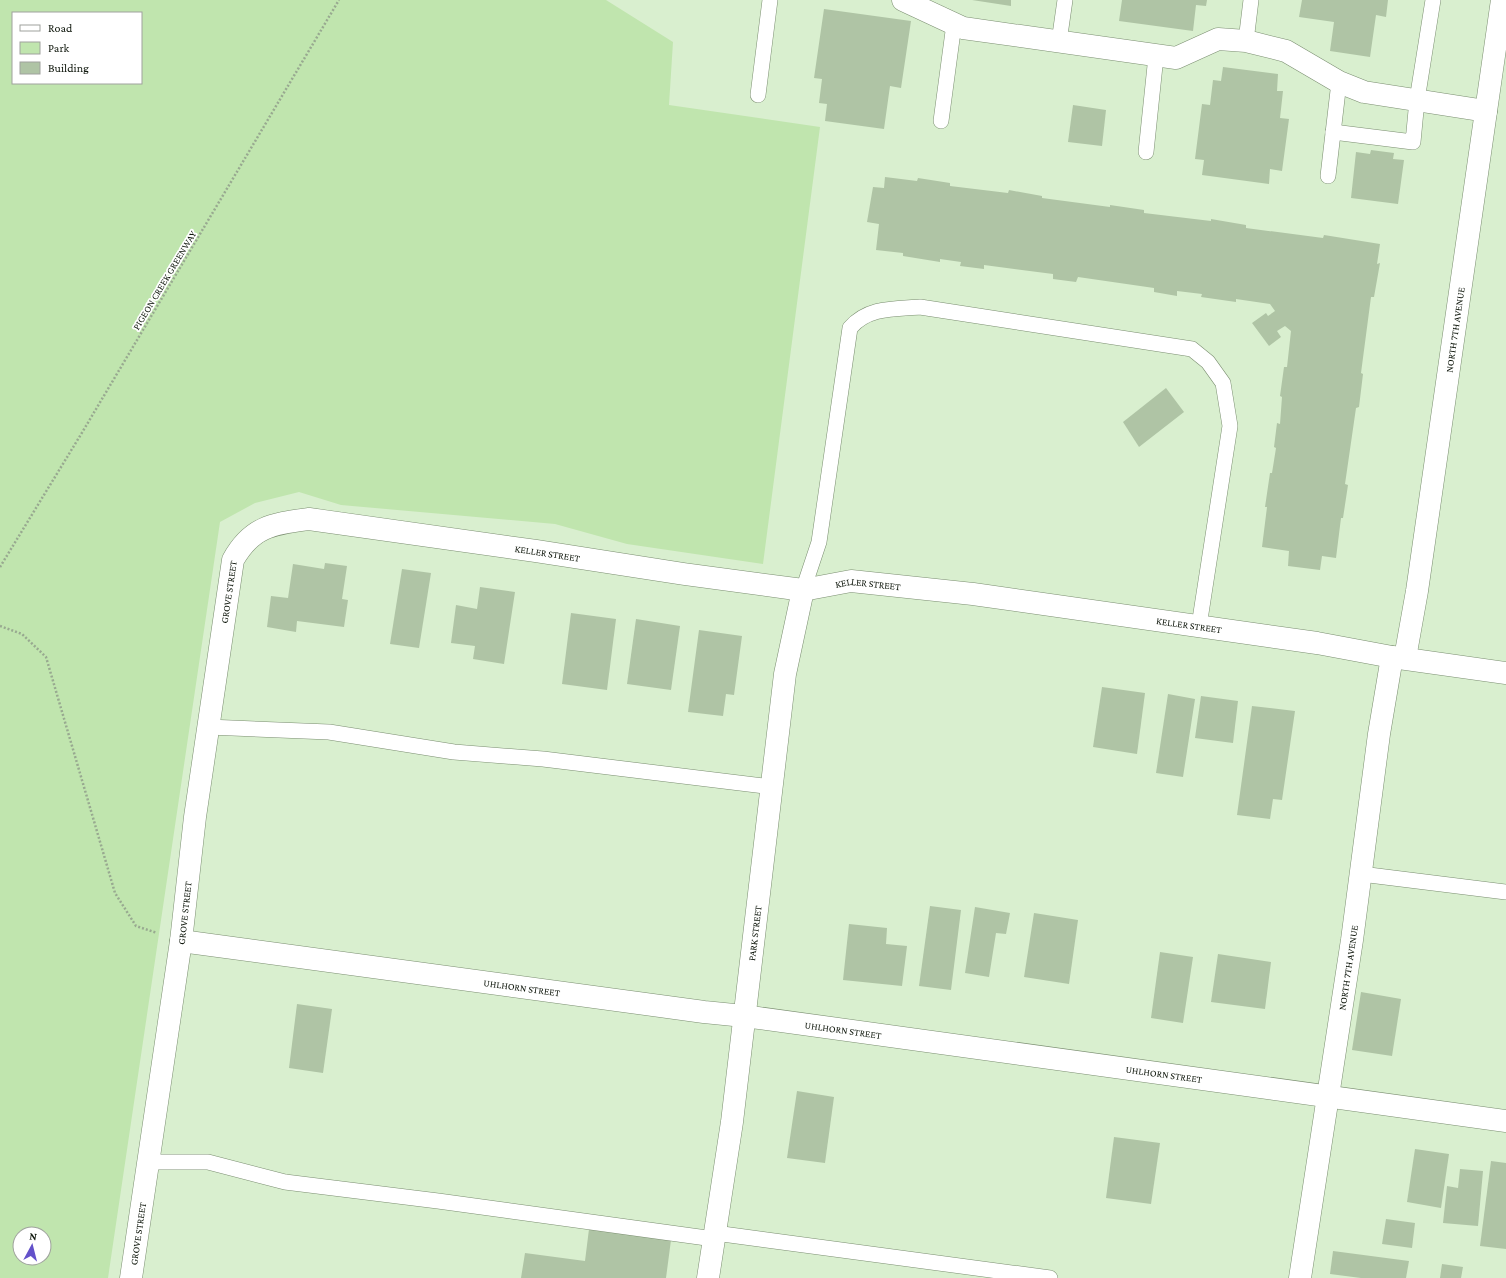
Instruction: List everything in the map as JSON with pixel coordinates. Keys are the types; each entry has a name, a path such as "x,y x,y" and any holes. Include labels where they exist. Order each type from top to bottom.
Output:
{"street":[{"path":"903,0 963,28 1156,56 1176,58 1218,39 1246,41 1286,51 1338,82 1364,92 1486,111"},
{"name":"NORTH 7TH AVENUE","path":"1300,1278 1352,940 1379,734 1417,591 1502,0"},
{"name":"KELLER STREET","path":"238,550 251,537 262,529 276,524 309,519 804,590 851,581 973,594 1317,643 1399,658 1506,673"},
{"name":"GROVE STREET","path":"131,1278 180,940 208,727 233,560 238,550"},
{"name":"PARK STREET","path":"708,1278 732,1122 785,674 804,590"},
{"name":"UHLHORN STREET","path":"180,940 1506,1121"}],"lane":[{"path":"758,95 770,0"},
{"path":"1059,42 1065,0"},
{"path":"1246,41 1251,0"},
{"path":"1333,132 1413,142 1417,100 1433,0"},
{"path":"941,121 954,24"},
{"path":"1146,152 1156,56"},
{"path":"1328,176 1338,82"},
{"path":"804,590 819,542 850,328 855,322 877,310 920,307 1192,349 1208,362 1223,383 1230,426 1199,626"},
{"path":"208,727 329,732 454,752 543,760 772,787"},
{"path":"1361,874 1506,892"},
{"path":"148,1162 208,1162 285,1182 1050,1278"}],"path":[{"name":"PIGEON CREEK GREENWAY","path":"0,567 87,424 339,0"},
{"path":"0,626 22,634 46,657 115,893 136,926 180,940"}],"green space":[{"path":"0,0 606,0 673,42 669,105 820,127 763,564 627,544 555,524 341,505 299,492 255,503 220,522 108,1278 0,1278"}],"building":[{"path":"972,0 1011,0 1011,6"},
{"path":"1122,0 1207,0 1206,6 1196,5 1193,31 1119,21"},
{"path":"1302,0 1388,0 1386,17 1376,15 1370,57 1330,51 1334,22 1299,17"},
{"path":"824,9 911,21 901,88 890,86 884,129 825,121 827,104 819,103 822,79 814,78"},
{"path":"1223,67 1278,74 1277,91 1283,91 1280,118 1289,119 1282,171 1270,169 1269,184 1202,175 1204,160 1195,159 1202,104 1210,105 1213,80 1221,81"},
{"path":"1073,105 1106,110 1102,146 1068,142"},
{"path":"1371,150 1394,153 1393,159 1404,160 1398,204 1351,198 1356,152 1370,154"},
{"path":"885,177 917,181 918,178 950,183 950,186 1008,193 1009,190 1042,196 1042,198 1144,210 1144,213 1211,221 1211,219 1246,225 1246,228 1323,238 1324,235 1380,244 1377,264 1380,263 1374,297 1371,297 1361,373 1363,374 1359,407 1356,408 1345,484 1348,485 1343,518 1341,518 1336,558 1322,556 1320,570 1288,566 1289,551 1262,547 1267,507 1265,507 1270,473 1272,473 1276,448 1274,447 1277,423 1280,424 1282,397 1280,396 1284,367 1287,367 1291,331 1285,326 1277,331 1281,337 1269,346 1252,323 1266,313 1268,316 1275,311 1270,304 1236,299 1236,302 1201,297 1202,294 1177,291 1177,296 1154,292 1154,288 1078,277 1076,282 1053,279 1053,274 984,265 984,269 960,266 961,262 940,259 940,262 903,256 903,253 876,250 879,224 867,222 873,187 884,188"},
{"path":"1166,388 1184,412 1139,447 1123,422"},
{"path":"325,563 347,566 342,599 348,600 344,627 297,621 296,632 267,627 271,596 288,598 293,564 324,569"},
{"path":"402,569 431,573 419,648 390,644"},
{"path":"480,587 515,592 504,664 473,659 475,646 451,643 456,605 477,609"},
{"path":"571,613 616,619 607,690 562,684"},
{"path":"636,619 680,626 671,690 627,684"},
{"path":"699,630 742,636 734,695 726,694 723,716 688,712"},
{"path":"1102,687 1145,693 1137,754 1093,747"},
{"path":"1168,694 1195,699 1183,777 1156,773"},
{"path":"1201,696 1238,701 1233,743 1195,738"},
{"path":"1252,706 1295,711 1282,800 1273,799 1270,819 1237,815"},
{"path":"930,906 961,910 951,990 919,986"},
{"path":"975,907 1010,913 1006,934 996,933 989,977 965,973"},
{"path":"1034,913 1078,920 1069,984 1024,977"},
{"path":"849,924 887,928 886,944 907,946 902,986 843,980"},
{"path":"1160,952 1193,957 1183,1023 1151,1018"},
{"path":"1218,954 1271,962 1265,1009 1211,1002"},
{"path":"1361,992 1401,999 1392,1056 1352,1050"},
{"path":"297,1004 332,1009 323,1073 289,1068"},
{"path":"797,1091 834,1097 825,1163 787,1158"},
{"path":"1114,1137 1160,1143 1151,1204 1106,1198"},
{"path":"1415,1149 1449,1154 1441,1208 1407,1202"},
{"path":"1491,1161 1506,1163 1506,1249 1480,1246"},
{"path":"1460,1169 1483,1171 1478,1226 1443,1223 1447,1186 1458,1188"},
{"path":"1386,1219 1415,1223 1412,1248 1382,1244"},
{"path":"589,1229 671,1240 666,1278 521,1278 525,1253 585,1261"},
{"path":"1333,1251 1409,1261 1406,1278 1361,1278 1330,1274"},
{"path":"1442,1264 1463,1267 1461,1278 1440,1278"}]}
